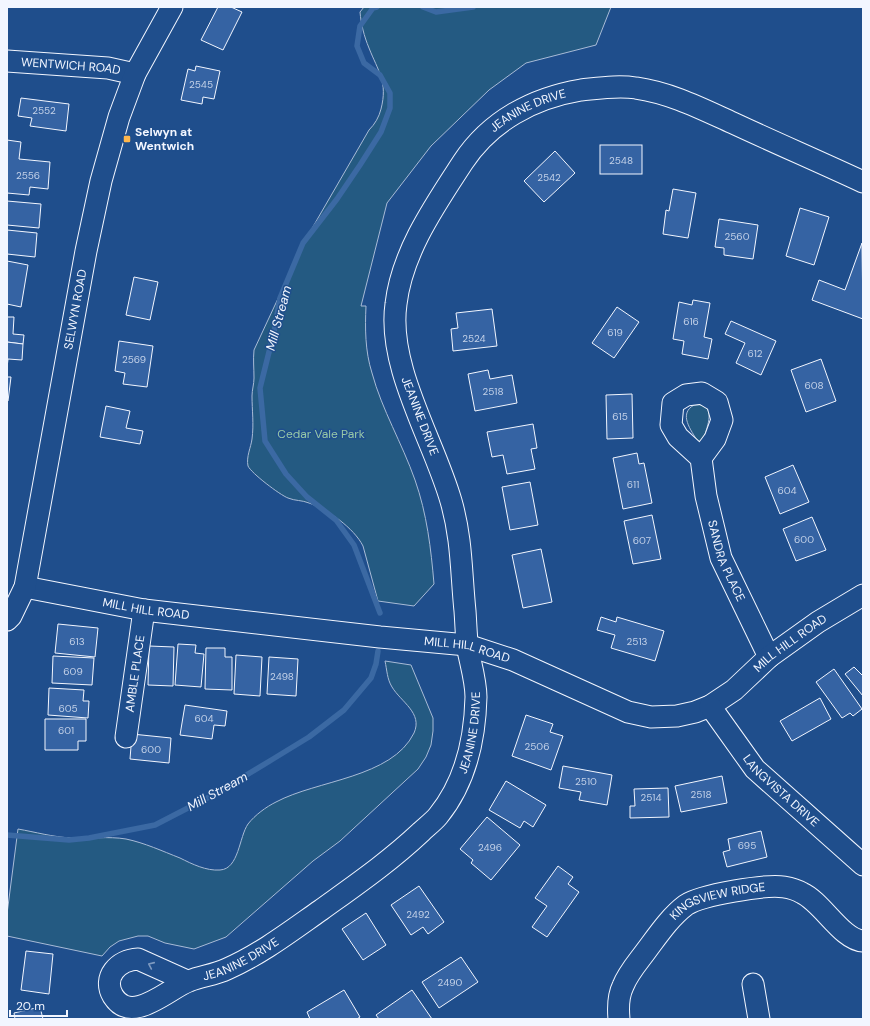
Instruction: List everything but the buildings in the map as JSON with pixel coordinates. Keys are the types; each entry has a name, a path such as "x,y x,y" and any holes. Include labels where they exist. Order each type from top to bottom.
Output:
{"street":[{"name":"SELWYN ROAD","path":"7,620 11,616 25,587 89,235 101,181 115,131 135,74 172,7"},
{"name":"WENTWICH ROAD","path":"7,61 108,68 135,74"},
{"name":"JEANINE DRIVE","path":"187,981 205,977 227,969 253,956 370,876 403,849 438,816 460,781 472,740 476,694 468,644 463,596 461,551 451,500 401,364 395,333 396,305 403,274 423,225 437,201 473,148 493,128 508,117 537,102 566,93 596,88 633,88 677,98 863,182"},
{"name":"SANDRA PLACE","path":"701,458 706,496 721,558 770,657"},
{"name":"MILL HILL ROAD","path":"25,587 144,610 380,637 468,644 513,660 628,712 651,717 677,716 695,712 710,706 734,690 770,657 818,622 863,595"},
{"name":"AMBLE PLACE","path":"126,737 144,610"},
{"name":"LANGVISTA DRIVE","path":"710,706 755,768 863,865"},
{"name":"KINGSVIEW RIDGE","path":"619,1019 618,1005 622,987 632,969 675,915 687,904 701,898 762,886 784,887 803,893 820,905 845,932 859,941 863,941"},
{"path":"753,984 759,1019"}],"green space":[{"name":"Cedar Vale Park","path":"364,7 611,7 596,45 526,63 489,90 431,146 387,203 361,306 366,306 366,340 368,356 376,387 415,480 423,506 428,532 434,584 414,606 378,601 363,546 359,539 347,526 332,514 316,506 306,502 293,500 279,493 254,474 248,466 248,456 253,433 252,396 254,380 254,350 296,260 304,239 307,237 379,115 381,109 383,100 383,84 363,30 360,12"},
{"path":"694,405 703,405 709,412 703,440 698,442 689,427 686,417 689,409"},
{"path":"385,661 411,665 433,718 431,745 426,757 418,769 340,841 313,861 226,937 194,949 165,943 148,936 138,936 119,941 110,947 102,956 7,936 7,914 18,829 51,836 126,839 153,847 199,867 220,870 231,864 235,858 248,824 257,814 268,806 312,788 371,769 389,760 403,748 414,733 416,719 410,708 390,684"}],"waterway":[{"name":"Mill Stream","path":"377,7 373,8 360,26 357,46 364,63 380,75 390,93 390,108 381,132 360,165 337,199 303,243 280,298 274,332 260,388 265,441 286,474 307,497 336,520 354,545 380,613"},
{"name":"Mill Stream","path":"423,7 436,12 473,7"},
{"name":"Mill Stream","path":"7,835 69,840 89,838 155,825 215,794 273,759 309,737 344,710 371,678 376,664 378,651"}],"place":[{"name":"Selwyn at Wentwich","path":"127,139"}]}
